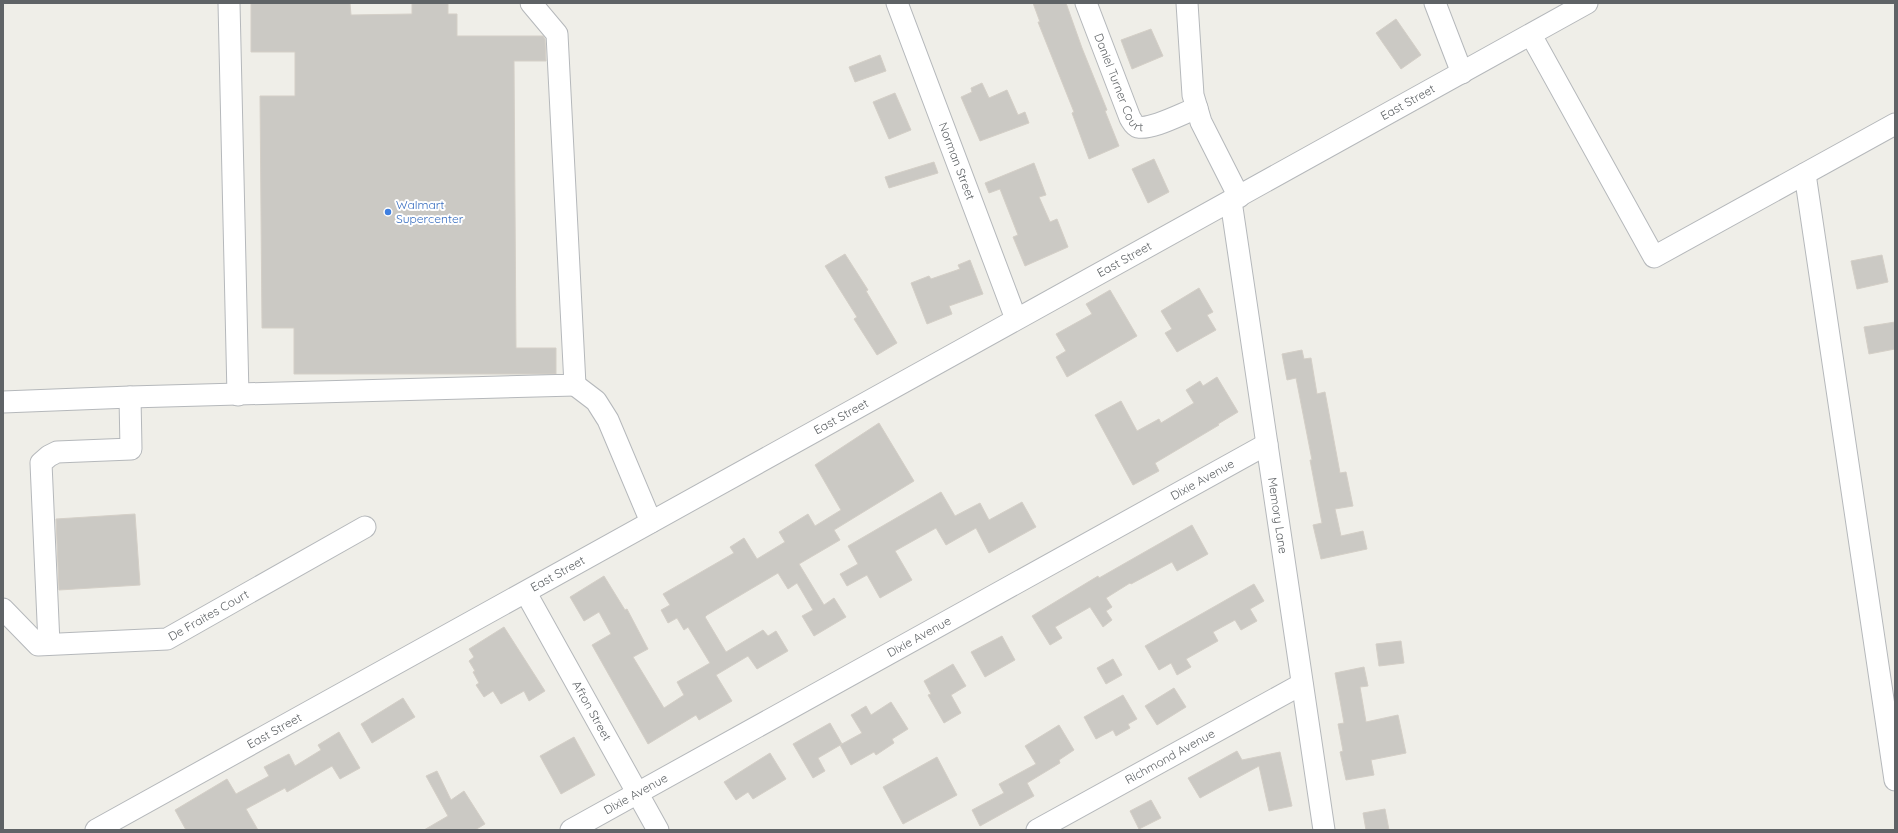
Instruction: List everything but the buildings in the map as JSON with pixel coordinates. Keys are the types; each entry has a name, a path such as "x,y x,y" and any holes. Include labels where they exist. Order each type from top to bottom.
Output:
{"street":[{"path":"229,3 238,395"},
{"path":"531,3 558,34 575,385"},
{"name":"Norman Street","path":"897,3 1016,319"},
{"name":"Daniel Turner Court","path":"1086,3 1130,118 1135,125 1139,127 1150,127 1197,108"},
{"path":"1187,3 1193,95 1202,122 1235,199"},
{"path":"1435,3 1462,73"},
{"name":"East Street","path":"96,830 526,593 1016,319 1587,3"},
{"path":"1531,35 1654,257 1895,124"},
{"path":"1805,174 1895,780"},
{"name":"Memory Lane","path":"1235,199 1267,444 1324,830"},
{"path":"3,402 130,396 238,395 575,385 596,401 608,420 652,522"},
{"path":"49,644 41,463 49,456 57,452 131,449 130,396"},
{"name":"Dixie Avenue","path":"570,830 1267,444"},
{"name":"De Fraites Court","path":"3,609 38,645 167,639 365,526"},
{"name":"Afton Street","path":"526,593 658,830"},
{"name":"Richmond Avenue","path":"1037,830 1302,684"}],"place":[{"name":"Walmart Supercenter","path":"388,212"}]}
